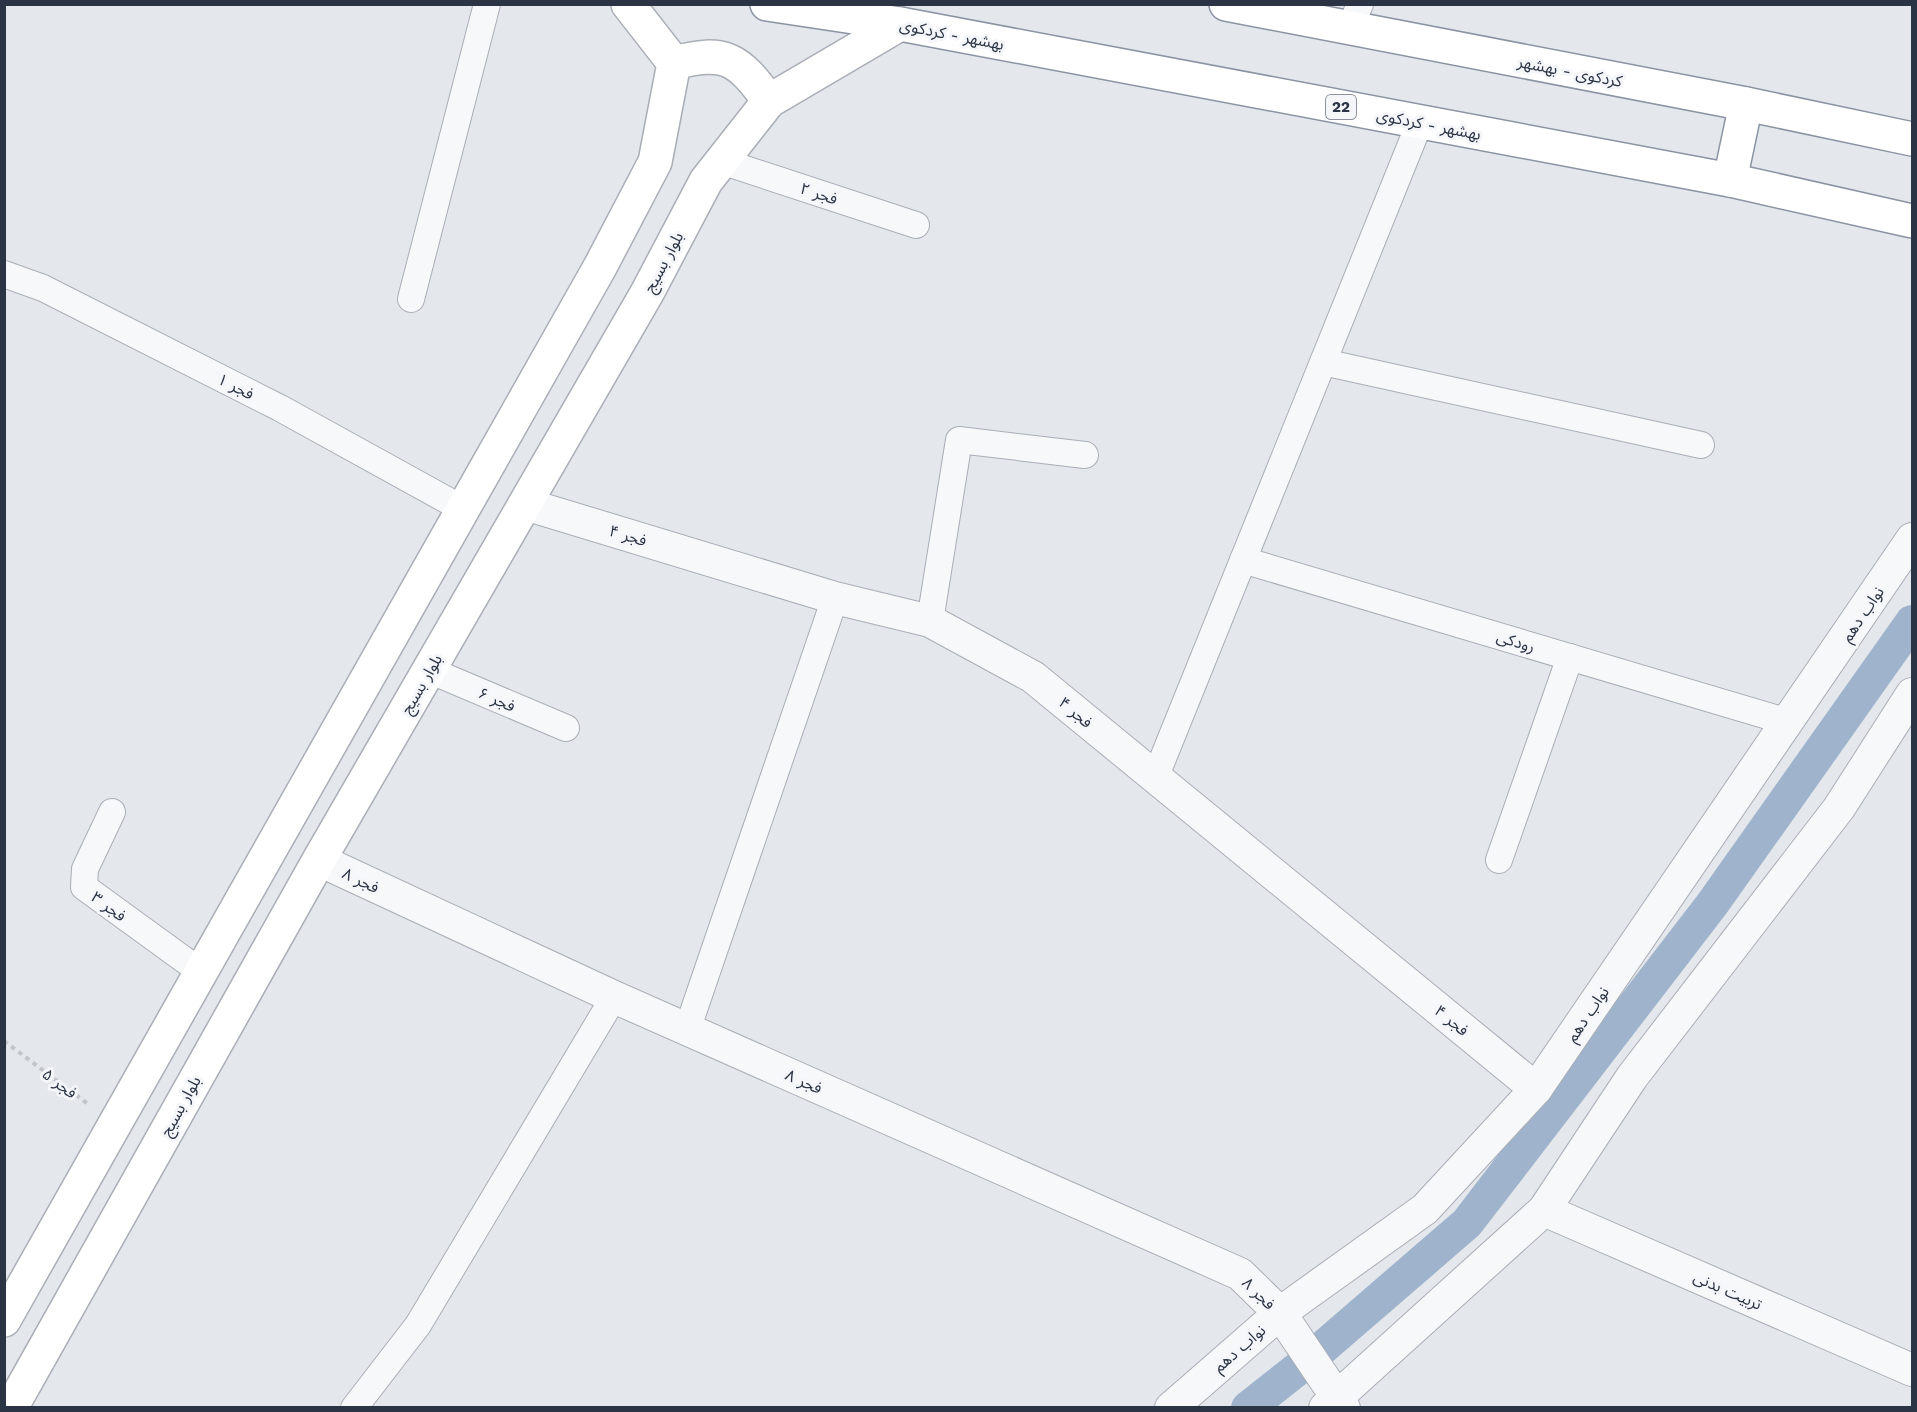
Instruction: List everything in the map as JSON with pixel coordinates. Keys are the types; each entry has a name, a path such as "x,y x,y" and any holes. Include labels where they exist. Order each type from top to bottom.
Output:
{"main road":[{"path":"4,1320 600,267 655,162 674,63 628,4"},
{"name":"بهشهر - کردکوی","path":"767,4 900,24 1730,180 1912,221"},
{"name":"کردکوی - بهشهر","path":"1227,4 1355,16 1912,139"},
{"name":"بلوار بسیج","path":"11,1407 319,860 647,293 706,181 769,101 900,24"},
{"path":"674,63 700,56 721,58 738,65 769,101"},
{"path":"1730,180 1746,104"}],"street":[{"path":"411,299 487,4"},
{"path":"1155,778 1420,122"},
{"name":"فجر ۲","path":"721,161 916,225"},
{"name":"فجر ۱","path":"4,274 44,288 269,403 463,509"},
{"path":"1323,362 1701,445"},
{"path":"930,621 959,440 1085,455"},
{"name":"فجر ۴","path":"525,504 835,598 930,621 1033,677 1536,1089"},
{"name":"نواب دهم","path":"1172,1407 1280,1312 1425,1209 1536,1089 1912,540"},
{"name":"رودکی","path":"1244,560 1788,722"},
{"path":"687,1030 835,598"},
{"path":"1499,860 1570,657"},
{"name":"فجر ۶","path":"429,670 566,728"},
{"path":"1335,1404 1544,1210 1632,1077 1839,808 1912,694"},
{"name":"فجر ۳","path":"112,812 85,869 84,887 201,972"},
{"name":"فجر ۸","path":"319,860 687,1030 1240,1274 1280,1312 1335,1404"},
{"path":"354,1407 418,1325 614,997"},
{"name":"تربیت بدنی","path":"1544,1210 1912,1371"}],"path":[{"name":"فجر ۵","path":"4,1041 115,1124"}],"waterway":[{"path":"1248,1408 1305,1363 1467,1223 1713,903 1912,622"}]}
